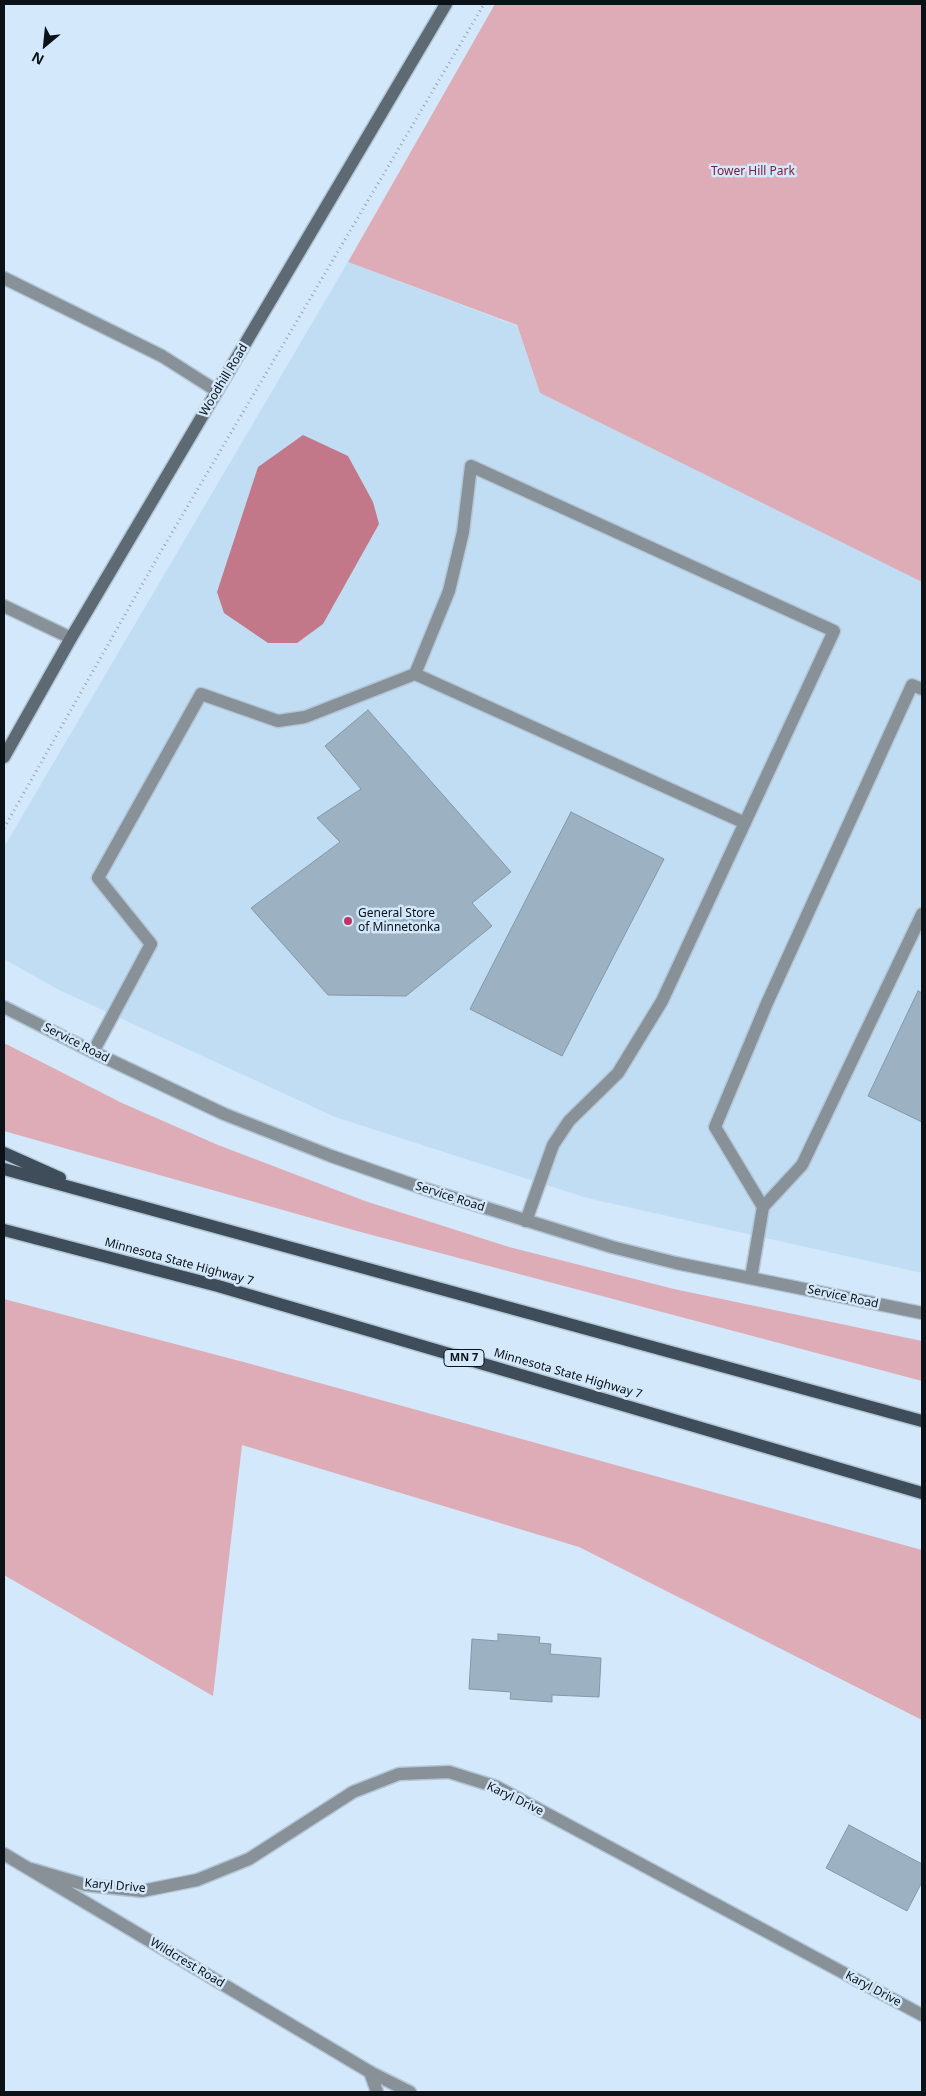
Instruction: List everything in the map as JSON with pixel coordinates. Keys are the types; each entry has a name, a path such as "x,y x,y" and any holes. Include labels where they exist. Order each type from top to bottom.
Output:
{"main road":[{"path":"4,1152 97,1194"},
{"path":"4,1169 922,1421"},
{"name":"Minnesota State Highway 7","path":"4,1230 218,1286 922,1492"}],"street":[{"name":"Woodhill Road","path":"4,757 71,638 446,4"},
{"path":"4,278 162,356 217,391"},
{"path":"415,674 449,591 463,532 471,466 834,631 662,1001 618,1073 569,1121 553,1145 526,1221"},
{"path":"4,606 71,638"},
{"path":"93,1052 151,944 98,878 201,694 278,721 305,717 415,674 745,823"},
{"path":"763,1207 715,1127 767,1003 912,685 922,689"},
{"path":"751,1278 763,1207 802,1165 922,913"},
{"name":"Service Road","path":"4,1006 93,1052 224,1114 331,1156 425,1189 640,1254 922,1313"},
{"name":"Karyl Drive","path":"31,1869 86,1885 142,1891 197,1880 249,1858 352,1792 399,1774 449,1772 497,1787 922,2016"},
{"name":"Wildcrest Road","path":"4,1854 370,2072 410,2092"},
{"path":"370,2072 377,2092"}],"path":[{"path":"4,828 165,544 484,4"}],"shaded area":[{"path":"348,262 517,326 540,393 922,582 922,1273 587,1198 335,1117 59,990 4,959 4,847"},
{"path":"303,435 348,456 373,502 379,524 323,624 297,643 268,643 224,613 217,592 258,467"}],"green space":[{"name":"Tower Hill Park","path":"495,4 922,4 922,582 540,393 517,325 348,262"},
{"path":"4,1043 122,1103 218,1145 365,1201 509,1247 674,1289 922,1341 922,1381 357,1231 4,1131"},
{"path":"4,1299 251,1364 922,1550 922,1720 579,1547 242,1445 213,1696 4,1575"}],"building":[{"path":"368,710 511,872 472,903 492,926 406,996 328,995 251,908 340,842 317,818 361,789 325,746"},
{"path":"571,812 664,859 562,1056 470,1009"},
{"path":"918,991 922,993 922,1122 868,1096"},
{"path":"498,1634 540,1637 539,1643 551,1644 550,1654 601,1658 599,1697 552,1695 552,1702 510,1699 511,1692 469,1689 472,1639 498,1641"},
{"path":"849,1825 922,1864 922,1882 907,1911 826,1868"}],"place":[{"name":"General Store of Minnetonka","path":"348,921"}]}
